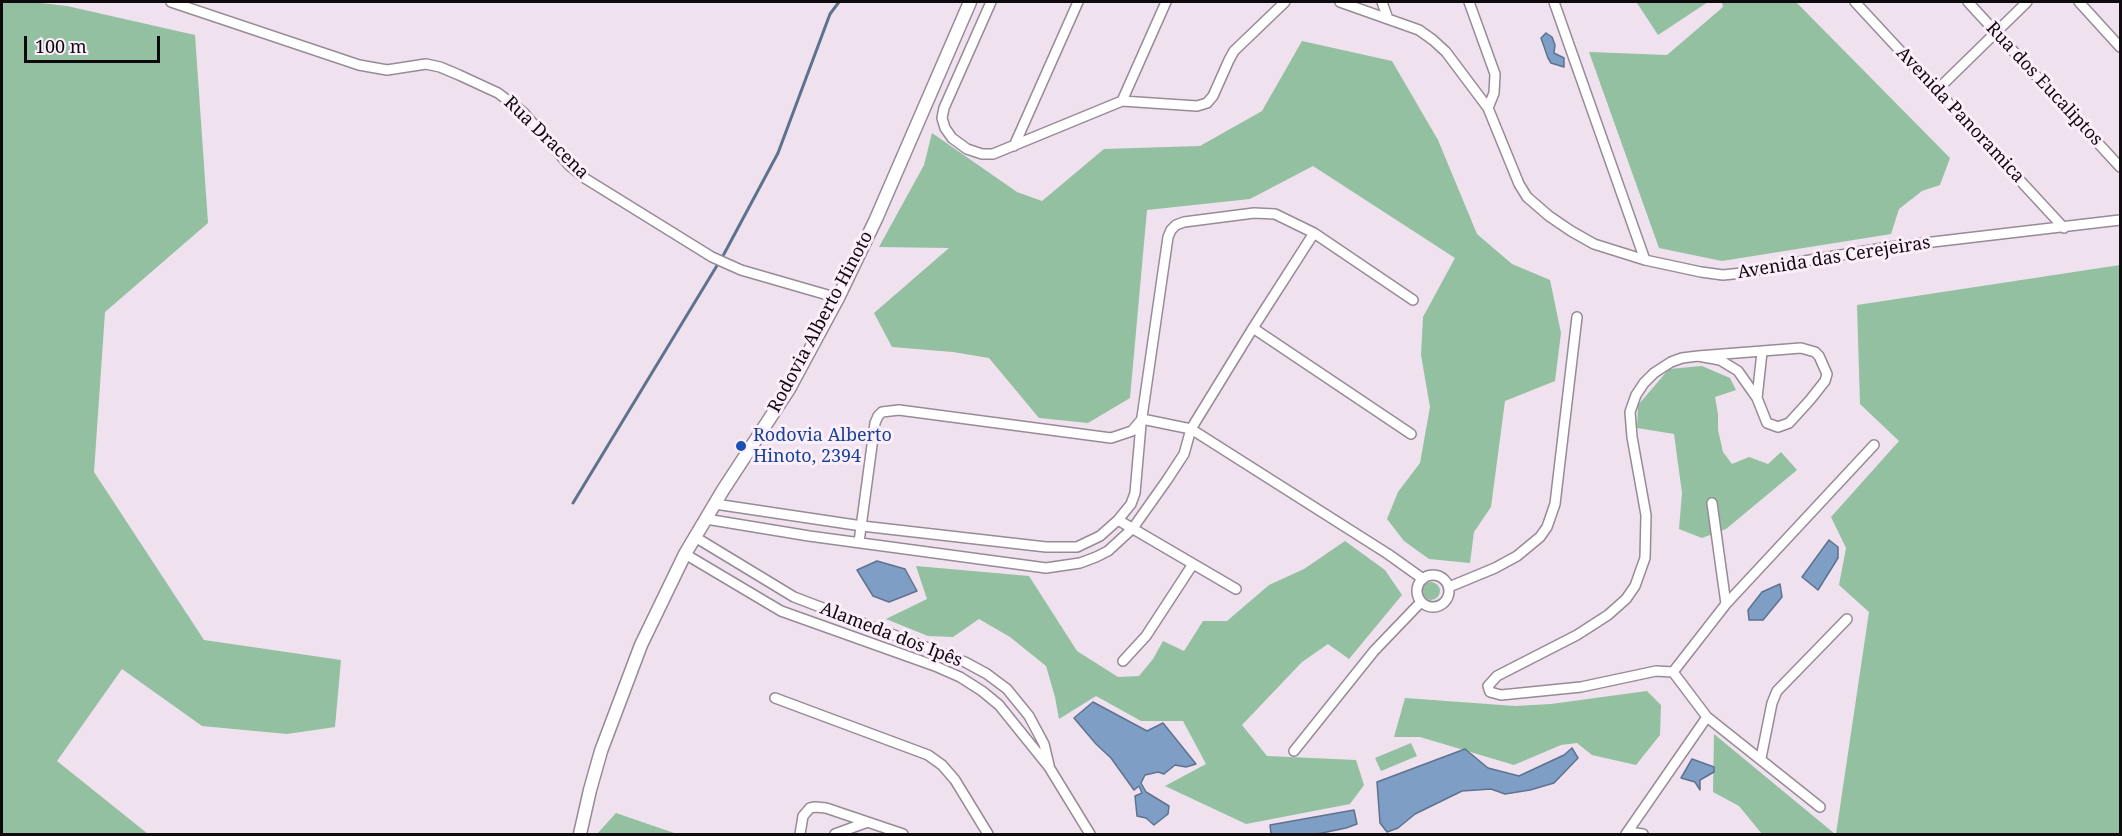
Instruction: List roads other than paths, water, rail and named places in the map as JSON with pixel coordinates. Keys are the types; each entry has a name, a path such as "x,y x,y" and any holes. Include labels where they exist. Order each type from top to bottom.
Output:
{"main road":[{"name":"Rodovia Alberto Hinoto","path":"580,834 601,751 640,645 685,554 789,389 838,298 876,219 970,2"}],"street":[{"name":"Rua Dracena","path":"171,2 359,65 387,70 426,64 459,75 498,93 523,112 569,165 586,179 712,257 728,265 838,298"},
{"path":"991,2 944,108 942,118 952,138 967,149 982,154 993,154 1122,101 1197,106 1207,103 1214,96 1234,51 1285,2"},
{"path":"1014,146 1078,2"},
{"path":"1122,101 1166,2"},
{"name":"Avenida das Cerejeiras","path":"1340,2 1419,30 1433,40 1446,52 1488,108 1519,184 1527,197 1549,216 1587,240 1645,260 1701,272 1742,273 1890,248 2121,220"},
{"path":"1382,2 1388,19"},
{"path":"1469,2 1495,74 1494,93 1488,108"},
{"path":"1554,2 1645,260"},
{"name":"Avenida Panoramica","path":"1855,2 2064,228"},
{"name":"Rua dos Eucaliptos","path":"1968,2 2121,167"},
{"path":"1937,90 2027,2"},
{"path":"2079,2 2121,47"},
{"path":"715,504 862,526 1046,547 1077,547 1100,536 1118,520 1131,504 1135,492 1142,419 1168,237 1176,225 1184,222 1266,212 1288,219 1314,233 1413,300"},
{"path":"706,519 1046,568 1080,563 1096,557 1108,551 1132,528 1184,454 1191,429 1314,233"},
{"path":"1449,587 1495,568 1516,556 1540,537 1547,526 1555,504 1577,317"},
{"path":"1253,328 1411,434"},
{"path":"1698,356 1720,360 1738,371 1757,398 1767,423 1773,426 1783,427 1789,423 1825,381 1827,374 1819,356 1808,350 1796,348 1698,356 1671,362 1657,370 1644,383 1632,403 1630,423 1646,515 1645,558 1635,586 1626,599 1608,615 1578,635 1497,676 1488,686 1489,690 1501,695 1569,688 1656,671 1673,672 1707,717 1820,807"},
{"path":"1757,398 1762,352"},
{"path":"859,542 875,423 882,412 899,410 1111,438 1132,431 1142,419"},
{"path":"1142,419 1191,429 1388,554 1423,579"},
{"path":"1673,672 1726,604 1874,445"},
{"path":"1712,503 1726,604"},
{"path":"790,532 791,517"},
{"path":"815,536 817,520"},
{"path":"1118,520 1236,589"},
{"name":"Alameda dos Ipês","path":"695,537 794,597 965,662 987,674 1007,689 1037,727 1044,744 1049,767"},
{"name":"Alameda dos Ipês","path":"685,554 786,613 960,677 982,691 999,705 1049,767 1090,834"},
{"path":"1123,661 1146,636 1193,564"},
{"path":"1436,575 1445,580 1449,587 1447,600 1439,607 1430,607 1421,602 1417,590 1423,579 1436,575"},
{"path":"750,593 759,577"},
{"path":"786,613 794,597"},
{"path":"1294,751 1374,651 1421,602"},
{"path":"1761,758 1772,702 1777,691 1847,619"},
{"path":"776,698 928,756 942,765 955,780 988,834"},
{"path":"1627,833 1707,717"},
{"path":"800,834 802,816 810,808 815,807 826,808 903,834"},
{"path":"835,834 866,823"},
{"path":"1627,833 1643,834"}],"water":[{"path":"1546,33 1552,37 1555,45 1554,53 1564,58 1564,67 1551,63 1548,58 1541,38"},
{"path":"1829,540 1838,547 1838,558 1818,590 1802,577"},
{"path":"877,561 905,569 917,591 889,602 873,596 857,570"},
{"path":"1780,584 1782,597 1763,620 1749,620 1748,610 1762,592"},
{"path":"1093,702 1147,731 1163,723 1196,764 1186,767 1175,765 1164,774 1158,772 1145,775 1141,783 1146,792 1169,806 1168,814 1154,825 1146,818 1137,816 1135,796 1142,793 1139,786 1134,790 1111,758 1074,718"},
{"path":"1572,748 1578,758 1554,783 1505,794 1491,789 1462,791 1415,814 1398,828 1387,832 1380,823 1377,782 1465,749 1488,768 1519,776 1564,755"},
{"path":"1692,759 1714,767 1714,772 1700,780 1700,790 1695,782 1681,778"},
{"path":"1354,810 1357,824 1346,828 1317,834 1271,834 1270,825"}],"waterway":[{"path":"573,503 724,254 778,153 830,14 839,2"}],"place":[{"name":"Rodovia Alberto Hinoto, 2394","path":"741,446"}]}
